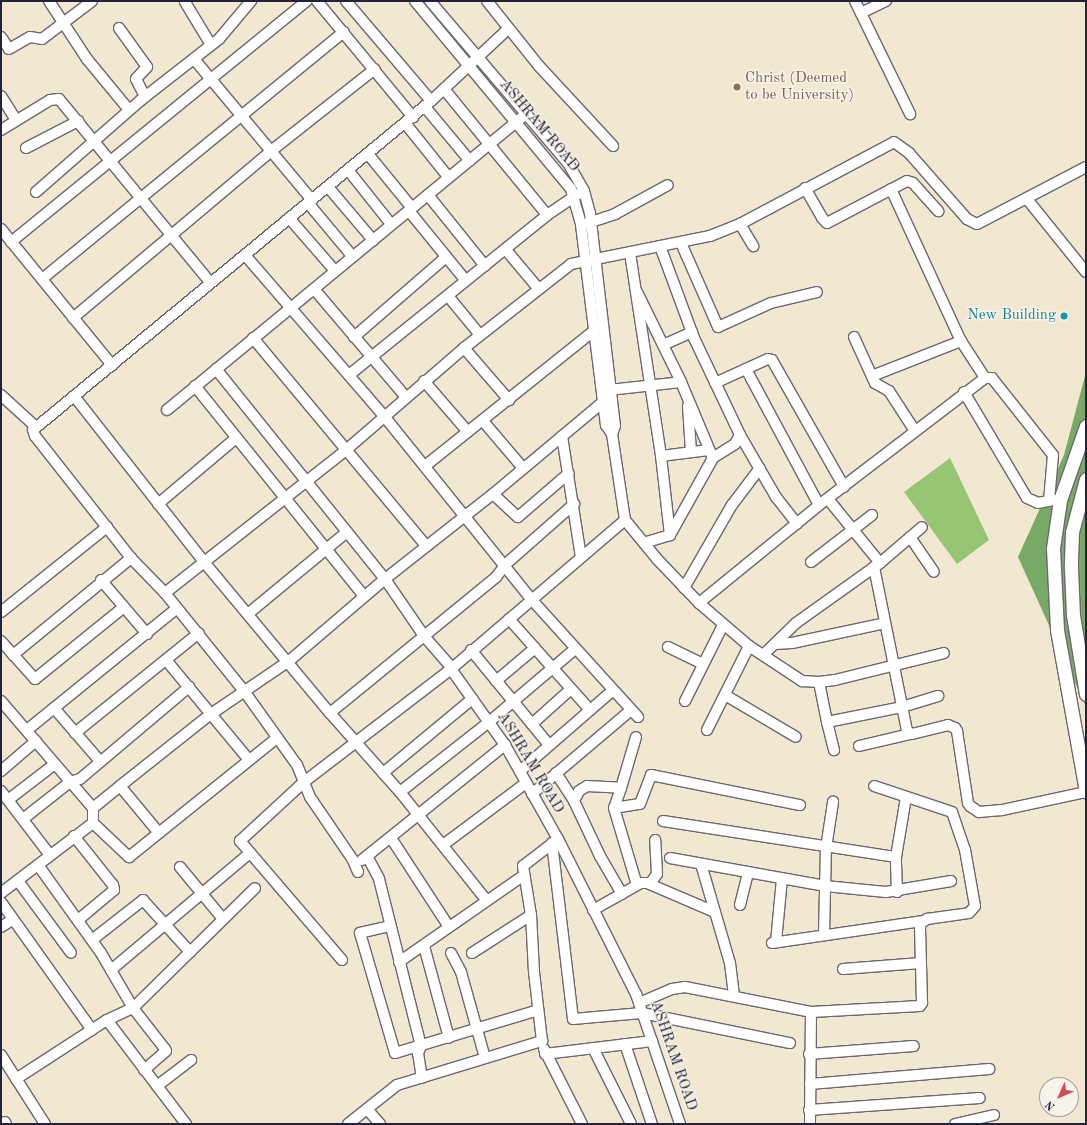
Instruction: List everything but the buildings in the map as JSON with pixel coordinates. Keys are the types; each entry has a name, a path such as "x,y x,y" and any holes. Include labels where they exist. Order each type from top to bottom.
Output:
{"main road":[{"path":"1086,426 1054,500 1053,548 1057,630 1081,733 1086,791"},
{"path":"1086,479 1072,532 1070,568 1073,615 1086,694"}],"street":[{"path":"49,1 87,59 129,110"},
{"path":"1,37 9,49 30,37 42,39 63,24 90,1"},
{"path":"36,192 129,110 211,45 227,30 251,1"},
{"path":"7,241 109,161 307,1"},
{"path":"317,1 375,69 449,178"},
{"path":"346,1 428,104 470,161"},
{"name":"ASHRAM ROAD","path":"415,1 566,181 574,197 589,259 607,402 615,426 612,434 625,520"},
{"name":"ASHRAM ROAD","path":"430,1 568,164 584,191 591,222 589,259"},
{"path":"487,1 508,29 613,146"},
{"path":"855,1 910,114"},
{"path":"861,13 886,1"},
{"path":"185,2 211,45"},
{"path":"119,28 147,67 136,79 145,97"},
{"path":"35,426 112,365 210,282 409,120 508,29"},
{"path":"42,279 142,200 344,32"},
{"path":"194,59 271,151 353,257"},
{"path":"73,318 271,151 375,69"},
{"path":"444,89 490,143 547,215"},
{"path":"1,96 16,120"},
{"path":"1,130 56,98 64,103 109,161 210,282"},
{"path":"167,410 525,114"},
{"path":"26,148 78,121"},
{"path":"165,593 346,450 424,381 567,266 589,259 630,253 710,236 740,224 805,188 896,142 974,224 981,224 1086,167"},
{"path":"368,154 466,281"},
{"path":"348,170 391,224"},
{"path":"805,188 822,218 827,222 891,189 910,181 938,211"},
{"path":"581,226 614,214 668,185"},
{"path":"328,187 373,240"},
{"path":"891,189 961,340 985,378"},
{"path":"349,375 506,250 547,215 584,191"},
{"path":"428,195 486,266"},
{"path":"1027,200 1086,272"},
{"path":"289,218 335,271"},
{"path":"740,224 752,246"},
{"path":"1,229 7,241 42,279 112,365"},
{"path":"681,243 718,327 771,302 817,292"},
{"path":"660,246 692,332 740,436 776,497 797,524"},
{"path":"506,250 538,288"},
{"path":"630,253 661,456 670,535"},
{"path":"245,255 426,466 464,516 506,564 532,600 576,648 612,691 634,713 556,773 532,794"},
{"path":"354,337 446,257"},
{"path":"314,289 370,358 406,397"},
{"path":"637,292 688,397 711,454 670,535 644,543"},
{"path":"448,296 480,335"},
{"path":"426,466 597,329"},
{"name":"ASHRAM ROAD","path":"597,329 610,390 607,402"},
{"path":"663,345 692,332"},
{"path":"854,337 876,384 890,392 915,430"},
{"path":"253,338 426,546"},
{"path":"872,376 961,340"},
{"path":"464,348 509,400"},
{"path":"715,383 768,359 774,361 844,487"},
{"name":"ASHRAM ROAD","path":"216,369 384,579 424,636 451,668 505,745 593,910 639,1002 680,1124"},
{"path":"746,369 824,502 853,530 877,565 884,623 895,665 907,731 910,734"},
{"path":"699,603 915,430 964,392 985,378 992,378 1053,455 1054,500 1038,503 1027,498 964,392"},
{"path":"424,381 468,432"},
{"path":"610,390 681,382"},
{"path":"195,386 284,499 364,596"},
{"path":"1,395 35,426 35,436 131,558 165,593 244,690 297,765 310,797 357,869 367,856 419,816 505,745"},
{"path":"74,396 204,562 249,613 330,713 400,792 487,901"},
{"path":"688,397 691,452"},
{"path":"93,808 211,714 244,690 289,661 384,579 493,494 562,436 607,402"},
{"path":"483,421 523,468"},
{"path":"562,436 574,504 581,557"},
{"path":"661,456 691,452 711,454 735,444 740,436"},
{"path":"158,504 236,438"},
{"path":"684,588 732,506 760,468"},
{"path":"493,494 518,517 569,473"},
{"path":"330,713 496,577 506,564 574,504"},
{"path":"811,562 872,515"},
{"path":"342,960 241,844 242,838 304,782 355,740 451,668 470,650 532,600 625,520 684,588 723,625 749,646 802,681 819,682 944,653"},
{"path":"1,612 107,527"},
{"path":"763,655 796,623 877,565 922,527"},
{"path":"249,613 347,532"},
{"path":"910,537 934,572"},
{"path":"13,655 101,580 131,558"},
{"path":"101,580 147,634"},
{"path":"1,641 31,677 37,678 124,607"},
{"path":"27,730 147,634 177,608"},
{"path":"509,619 590,710"},
{"path":"775,644 792,643 884,623"},
{"path":"685,701 723,625"},
{"path":"75,733 199,633"},
{"path":"707,730 749,646"},
{"path":"668,647 703,664"},
{"path":"496,681 535,648"},
{"path":"400,792 489,722 576,648"},
{"path":"470,650 549,745"},
{"path":"166,660 249,760"},
{"path":"819,682 834,750"},
{"path":"23,819 70,782 80,779 99,760 189,687"},
{"path":"532,724 571,689"},
{"path":"520,771 612,691"},
{"path":"725,695 796,737"},
{"path":"827,722 902,707 938,696"},
{"path":"383,773 472,699"},
{"path":"1,701 93,808 93,822 129,857 277,738"},
{"path":"54,708 99,760"},
{"path":"859,746 948,725 955,728 957,731 968,803 979,812 1002,810 1086,791"},
{"path":"636,737 614,808 637,885"},
{"path":"1,772 36,741"},
{"path":"8,800 55,764"},
{"path":"556,773 574,801 600,856 622,894"},
{"path":"614,808 640,804 651,775 800,805"},
{"path":"443,845 526,783"},
{"path":"120,786 158,833"},
{"path":"574,801 579,791 587,786 620,788"},
{"path":"874,786 952,812 968,803"},
{"path":"1,791 50,855"},
{"path":"897,892 896,857 906,797"},
{"path":"824,934 826,848 833,802"},
{"path":"782,878 774,943 824,934 923,921 969,913 975,906 965,850 952,812"},
{"path":"662,821 826,848 896,857"},
{"path":"1,893 93,822"},
{"path":"74,836 114,888 113,893 78,920"},
{"path":"391,838 449,927"},
{"path":"650,884 657,874 655,840"},
{"path":"555,841 523,864 524,875 531,915 538,1010 545,1054 582,1124"},
{"path":"555,841 572,1016 577,1020 642,1013 790,1043"},
{"path":"111,970 167,926 250,853"},
{"path":"367,856 378,879 421,1046 418,1053 422,1078"},
{"path":"670,858 825,886 897,892 951,881"},
{"path":"701,864 730,963 734,996"},
{"path":"38,865 92,940 133,1008 166,1050 144,1070"},
{"path":"180,868 223,919"},
{"path":"740,905 748,872"},
{"path":"399,962 524,875"},
{"path":"18,881 71,953"},
{"path":"593,910 637,885 650,884 715,912"},
{"path":"16,1079 107,1020 133,1008 255,888"},
{"path":"92,940 141,900 190,952"},
{"path":"1,902 12,920 92,1030"},
{"path":"472,953 531,915"},
{"path":"1,927 12,920"},
{"path":"639,1002 679,988 734,996 811,1012 918,1006 922,1003 919,931 923,921"},
{"path":"390,926 360,933 395,1054 538,1010"},
{"path":"424,946 449,1038"},
{"path":"451,953 461,972 485,1058"},
{"path":"843,969 921,963"},
{"path":"810,1124 809,1054 811,1012"},
{"path":"107,1020 186,1124"},
{"path":"348,1124 394,1087 542,1041"},
{"path":"545,1054 652,1041"},
{"path":"625,1044 652,1124"},
{"path":"809,1054 914,1046"},
{"path":"593,1048 631,1124"},
{"path":"1,1055 45,1124"},
{"path":"157,1086 191,1060"},
{"path":"810,1084 989,1069"},
{"path":"809,1110 980,1098"},
{"path":"367,1109 380,1124"},
{"path":"955,1124 994,1115"}],"green space":[{"path":"1086,372 1086,707 1018,557 1064,455"},
{"path":"950,458 989,540 957,564 904,492"}],"place":[{"name":"Christ (Deemed to be University)","path":"737,87"},
{"name":"New Building","path":"1064,316"}]}
